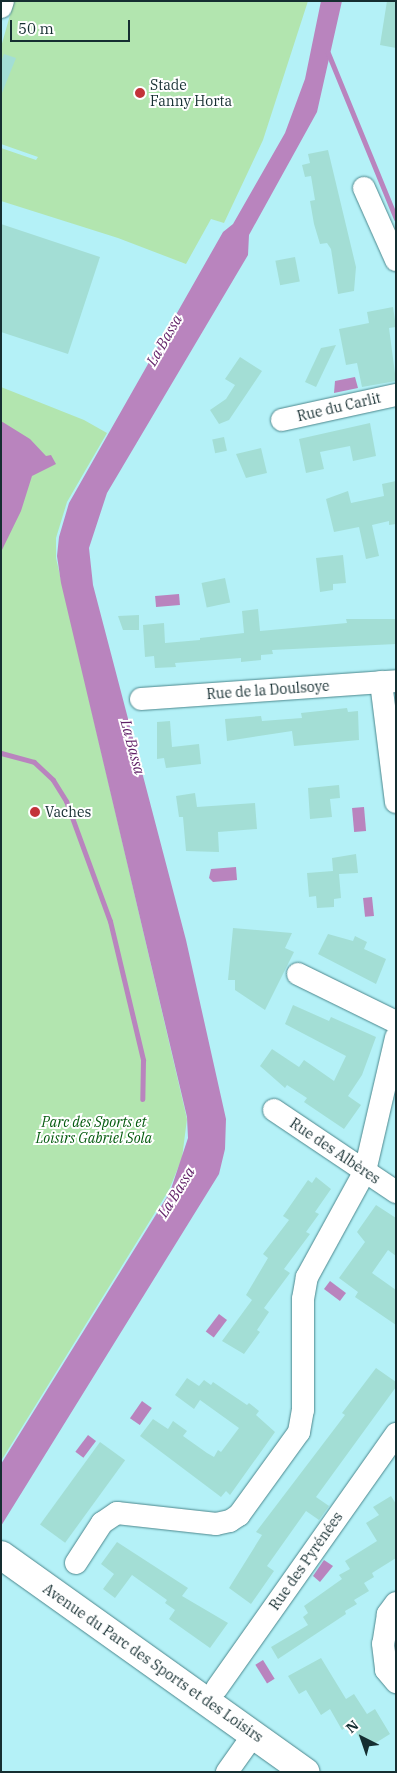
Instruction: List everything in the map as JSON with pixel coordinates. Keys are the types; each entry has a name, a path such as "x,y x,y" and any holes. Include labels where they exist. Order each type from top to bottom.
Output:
{"main road":[{"name":"Avenue du Parc des Sports et des Loisirs","path":"1,1555 305,1772"}],"street":[{"path":"1,7 3,1"},
{"path":"364,188 396,260"},
{"name":"Rue du Carlit","path":"282,420 396,394"},
{"path":"388,681 396,802"},
{"name":"Rue de la Doulsoye","path":"141,700 388,681"},
{"path":"298,974 396,1022"},
{"path":"76,1563 102,1523 117,1513 216,1524 230,1521 239,1515 299,1432 303,1410 303,1299 307,1277 365,1170 396,1038"},
{"name":"Rue des Albères","path":"274,1110 396,1192"},
{"name":"Rue des Pyrénées","path":"217,1688 396,1434"},
{"path":"391,1676 383,1644 388,1614 396,1603"},
{"path":"227,1772 254,1734"}],"green space":[{"name":"Stade Fanny Horta","path":"14,1 308,1 263,140 224,223 211,219 186,264 118,238 1,201 1,148 36,160 38,157 1,144 1,47"},
{"name":"Parc des Sports et Loisirs Gabriel Sola","path":"1,387 84,420 107,433 67,502 56,538 56,558 187,1119 182,1158 169,1190 1,1461"}],"water":[{"name":"La Bassa","path":"321,1 342,1 317,112 249,235 248,255 107,493 89,548 93,585 186,940 226,1119 225,1149 219,1174 1,1526 1,1464 170,1192 188,1138 187,1117 61,583 57,556 59,537 69,503 223,232 233,224 285,133 305,79"},
{"path":"355,377 358,388 334,393 335,381"},
{"path":"1,421 30,439 46,456 51,455 56,464 32,476 21,511 1,552"},
{"path":"179,594 180,605 156,607 155,596"},
{"path":"364,807 366,831 354,832 352,808"},
{"path":"236,867 237,880 213,882 209,878 211,869"},
{"path":"372,897 374,916 365,917 363,898"},
{"path":"330,1281 346,1293 340,1301 324,1289"},
{"path":"219,1314 227,1320 214,1338 206,1332"},
{"path":"142,1401 152,1408 140,1425 130,1418"},
{"path":"88,1435 96,1441 83,1458 75,1452"},
{"path":"324,1560 333,1566 320,1582 313,1576"},
{"path":"263,1660 275,1679 267,1683 255,1665"}],"building":[{"path":"387,1 396,1 396,48 380,45"},
{"path":"4,54 16,58 2,93 1,62"},
{"path":"328,150 356,267 354,291 338,294 331,249 327,243 320,244 314,224 310,201 315,200 311,176 305,177 302,165 310,163 308,154"},
{"path":"1,224 100,257 68,354 1,332"},
{"path":"295,257 300,282 280,285 275,261"},
{"path":"393,307 396,327 389,328 396,381 362,387 357,363 346,365 339,329 369,323 367,312"},
{"path":"336,345 316,387 305,382 321,348"},
{"path":"240,357 262,371 229,420 219,424 210,410 226,399 235,385 225,379"},
{"path":"370,423 376,456 353,461 350,446 320,452 324,469 306,473 299,439"},
{"path":"224,437 227,451 215,453 212,439"},
{"path":"261,448 267,473 246,478 236,454"},
{"path":"396,481 396,524 389,525 389,521 372,525 379,556 366,559 359,527 334,532 326,499 348,491 351,503 384,496 382,484"},
{"path":"343,555 346,583 333,584 333,590 320,592 316,558"},
{"path":"225,578 230,602 207,607 202,583"},
{"path":"258,609 260,631 347,623 346,619 396,619 396,644 272,650 273,654 261,655 261,660 241,662 241,658 175,663 176,667 155,668 154,656 145,657 143,625 164,623 165,643 200,640 200,638 244,633 242,611"},
{"path":"139,615 139,630 123,630 118,616"},
{"path":"347,708 348,712 358,711 359,740 294,746 292,731 227,741 225,719 261,716 262,721 302,718 301,713"},
{"path":"170,721 172,747 199,744 201,764 166,768 164,758 157,759 157,722"},
{"path":"339,785 340,798 330,799 332,817 310,819 308,788"},
{"path":"195,793 197,807 255,803 257,829 218,832 219,852 186,851 183,817 179,817 176,796"},
{"path":"356,854 358,873 339,874 341,898 334,899 334,907 317,908 316,896 309,897 307,873 333,871 332,858"},
{"path":"233,928 292,933 285,948 294,952 265,1010 235,990 235,980 228,980"},
{"path":"328,934 353,941 355,936 367,942 364,949 386,959 376,984 318,954"},
{"path":"293,1005 329,1021 331,1017 376,1037 362,1075 348,1096 361,1105 344,1129 304,1102 307,1098 287,1085 285,1088 260,1066 272,1049 299,1067 304,1060 334,1081 346,1056 285,1024"},
{"path":"316,1177 331,1189 315,1212 319,1214 306,1232 310,1234 284,1269 290,1273 264,1308 269,1312 257,1330 260,1332 244,1354 222,1341 252,1300 246,1295 268,1258 263,1254 289,1220 283,1216 308,1180 312,1183"},
{"path":"376,1205 396,1218 396,1256 388,1250 372,1273 396,1290 396,1325 355,1297 358,1292 339,1278 365,1242 357,1232"},
{"path":"376,1368 396,1382 396,1387 316,1497 329,1506 319,1520 306,1511 267,1566 274,1571 251,1604 229,1588 262,1535 256,1532 345,1415 342,1413"},
{"path":"187,1378 199,1386 204,1380 211,1385 213,1382 247,1405 249,1403 259,1411 256,1415 275,1432 230,1495 226,1491 221,1497 140,1436 153,1419 168,1429 173,1421 187,1431 183,1436 207,1453 214,1457 218,1450 221,1452 239,1428 200,1400 194,1409 175,1395"},
{"path":"100,1442 125,1460 65,1543 40,1525"},
{"path":"391,1496 396,1504 396,1558 372,1573 374,1577 364,1583 369,1591 354,1600 357,1604 345,1611 346,1614 278,1659 271,1647 308,1625 303,1617 308,1613 304,1606 342,1579 339,1575 350,1569 345,1561 377,1541 366,1523 379,1515 373,1507"},
{"path":"117,1542 188,1588 182,1596 228,1623 210,1648 169,1619 175,1610 165,1603 167,1600 132,1575 115,1598 103,1589 114,1574 101,1564"},
{"path":"321,1658 346,1699 354,1694 367,1714 375,1709 390,1734 366,1749 351,1724 342,1730 330,1709 321,1715 306,1690 299,1694 288,1676"}],"waterway":[{"path":"328,53 396,219"},
{"path":"1,753 34,762 53,780 66,801 110,921 143,1060 142,1099"}],"place":[{"name":"Stade Fanny Horta","path":"140,93"},
{"name":"Vaches","path":"35,812"}]}
